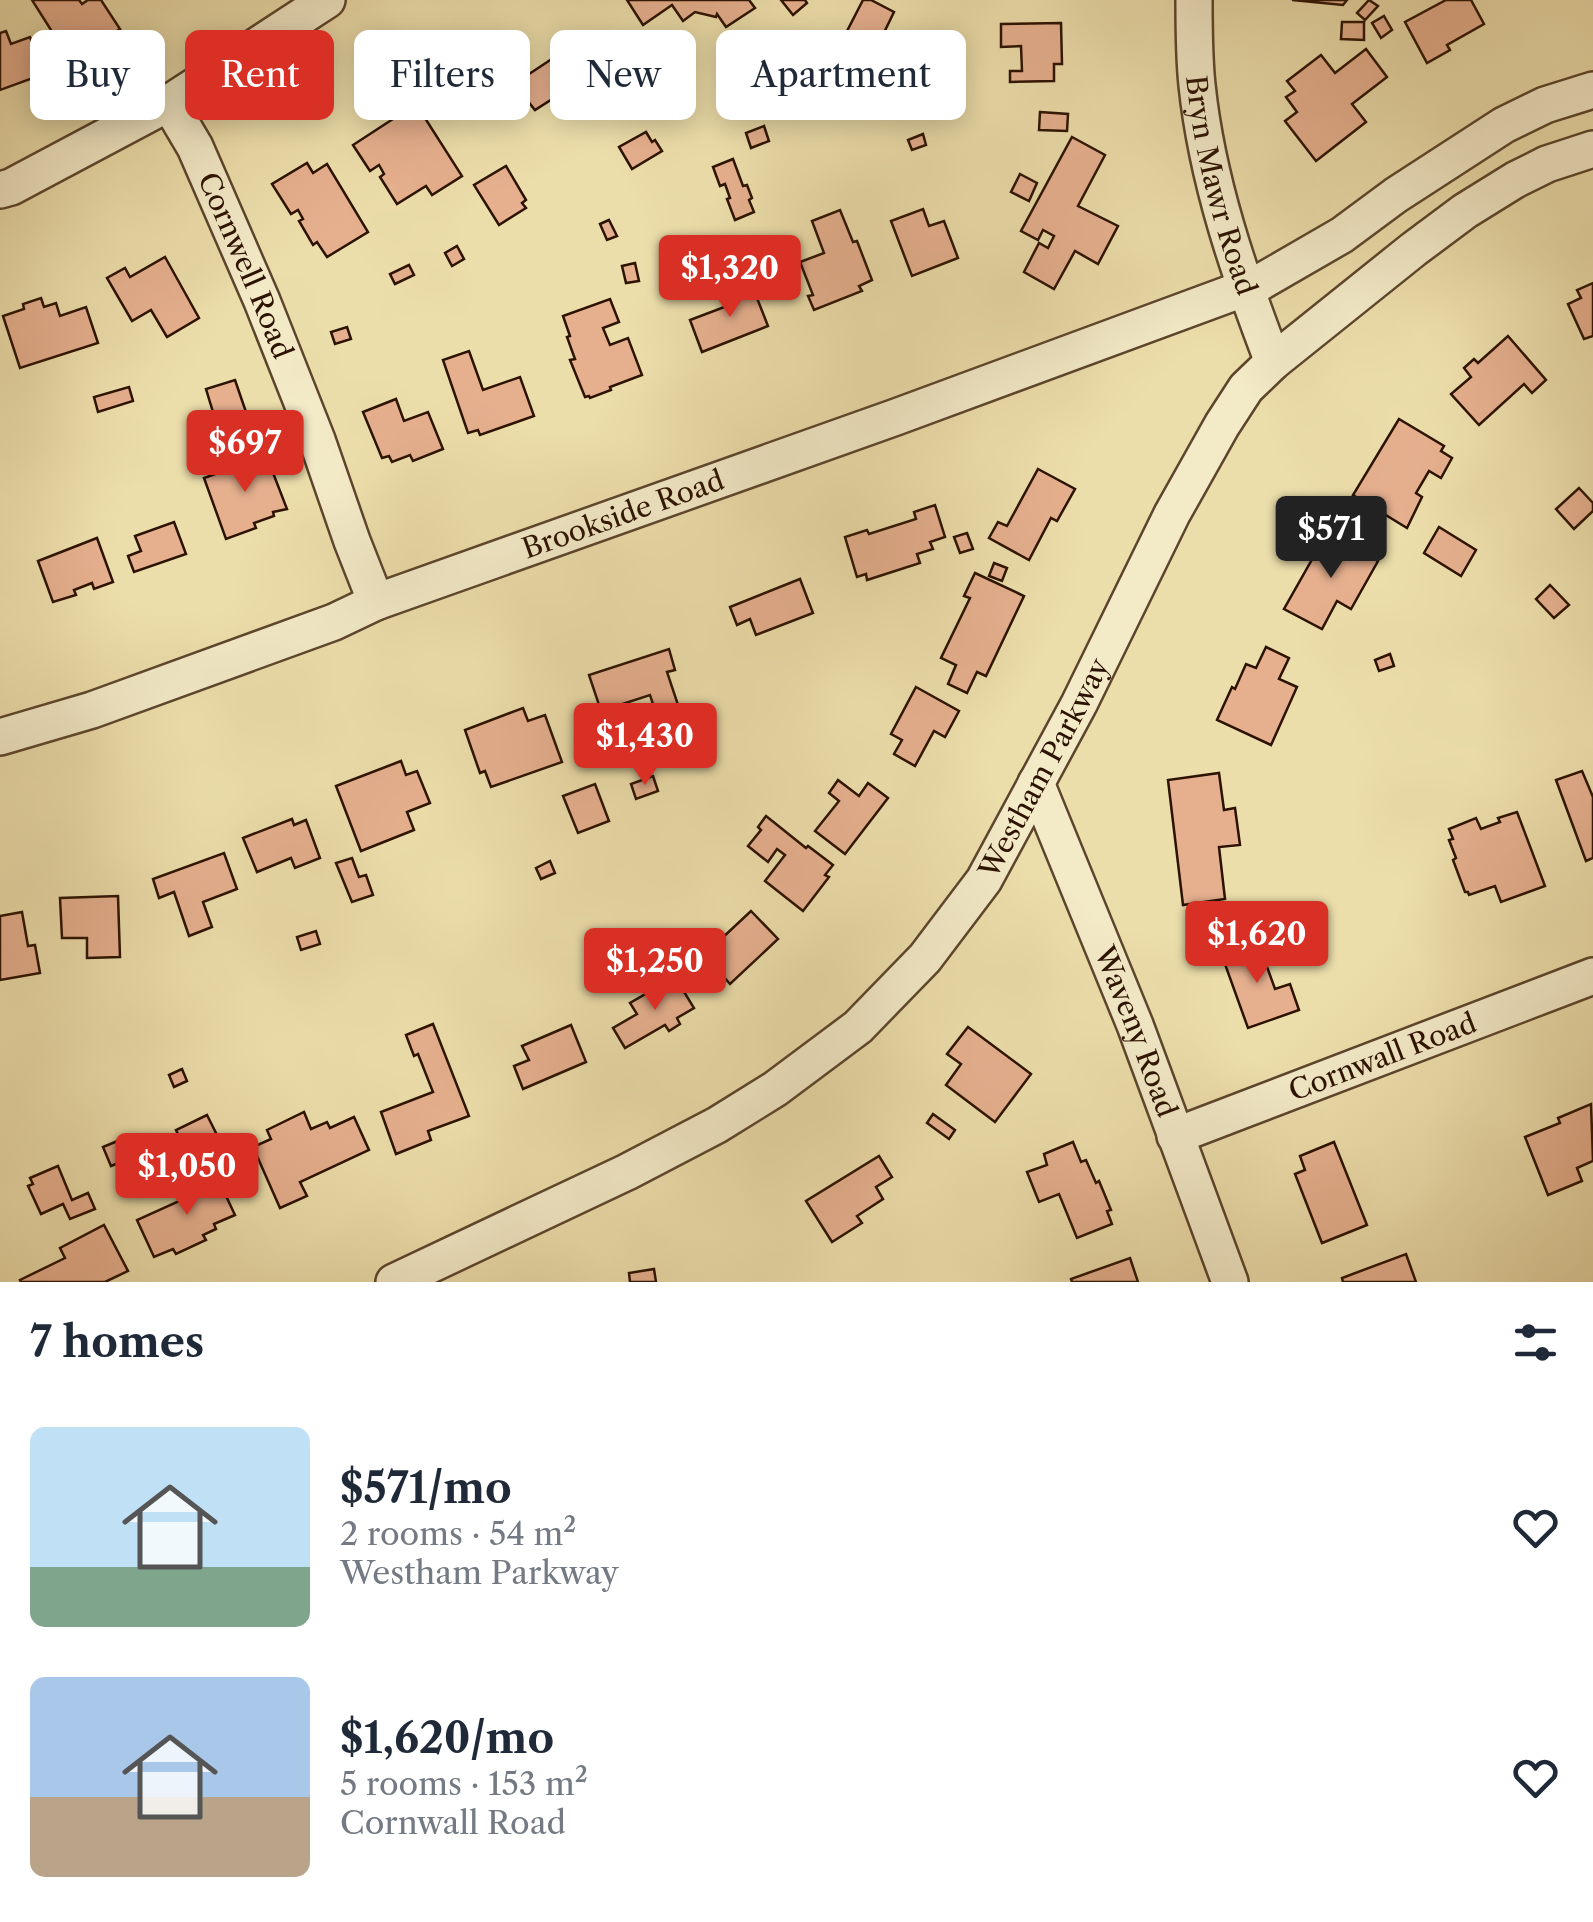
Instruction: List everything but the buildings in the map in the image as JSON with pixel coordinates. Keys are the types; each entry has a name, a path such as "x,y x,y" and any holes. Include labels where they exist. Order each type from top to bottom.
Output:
{"street":[{"path":"0,190 168,103 327,0"},
{"name":"Bryn Mawr Road","path":"1194,0 1197,88 1208,155 1244,288 1273,362"},
{"path":"1244,288 1342,235 1396,194 1504,125 1593,90"},
{"name":"Cornwell Road","path":"168,103 195,147 262,301 376,602"},
{"name":"Westham Parkway","path":"394,1282 627,1172 717,1124 774,1089 858,1027 925,958 984,880 1079,704 1172,514 1246,388 1273,362 1464,212 1548,164 1593,148"},
{"name":"Brookside Road","path":"0,738 92,710 334,622 376,602 878,424 1244,288"},
{"name":"Waveny Road","path":"1036,783 1134,1025 1230,1282"},
{"name":"Cornwall Road","path":"1175,1136 1593,976"}]}
